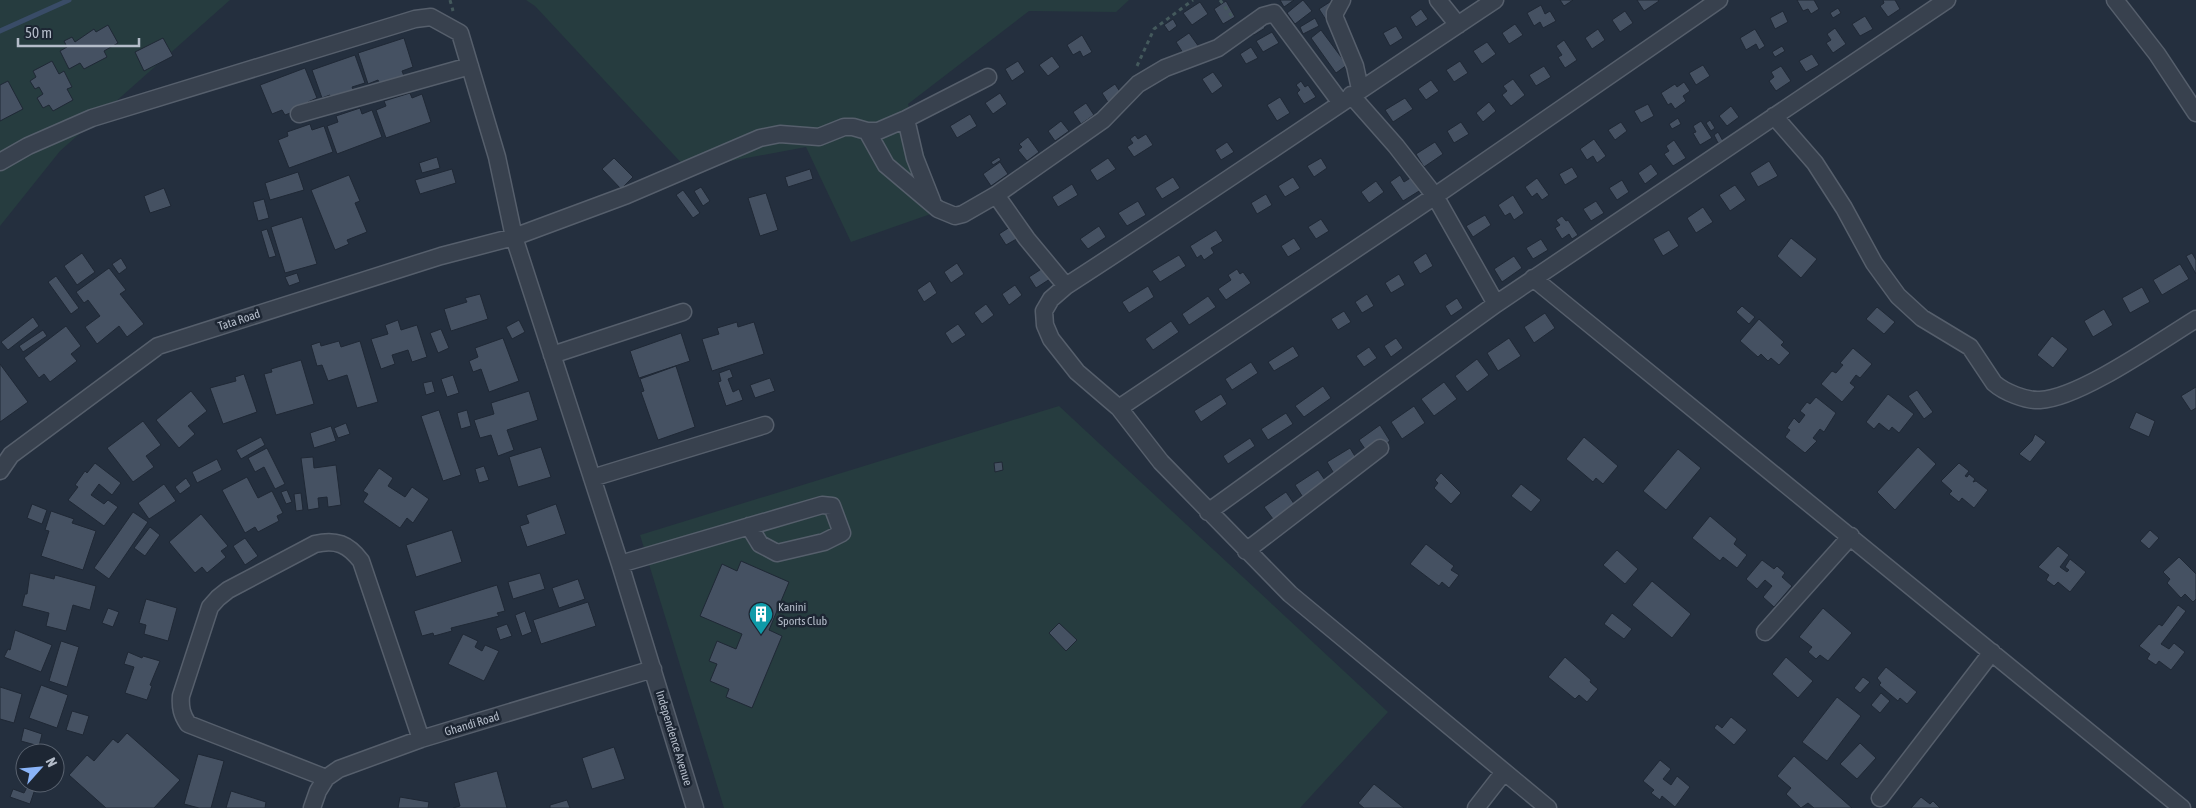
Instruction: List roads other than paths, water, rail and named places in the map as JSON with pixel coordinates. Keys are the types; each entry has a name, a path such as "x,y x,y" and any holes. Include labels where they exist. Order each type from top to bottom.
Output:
{"street":[{"path":"1342,0 1334,13 1355,66 1351,96"},
{"path":"1438,0 1458,25"},
{"path":"1495,0 1210,193 1066,286 1051,299 1044,311 1044,324 1051,339 1077,372 1119,408 1161,462 1290,594 1548,808"},
{"path":"1119,408 1435,196 1719,0"},
{"path":"1208,512 1533,278 1947,0"},
{"path":"2115,0 2157,54 2196,113"},
{"path":"866,131 886,165 933,204 946,213 955,216 972,210 996,196 1111,113 1138,84 1165,68 1218,48 1263,16 1274,12 1396,146 1435,196 1496,304"},
{"name":"Independence Avenue","path":"0,162 28,146 92,118 415,19 431,17 460,34 497,157 514,237 620,564 695,808"},
{"path":"299,114 470,66"},
{"name":"Tata Road","path":"0,471 11,455 158,346 441,256 514,237 614,200 760,138 780,134 819,137 844,127 878,131 906,120 988,76"},
{"path":"1774,116 1815,164 1844,208 1874,263 1898,296 1922,318 1970,347 1999,388 2040,400 2062,395 2102,376 2196,320"},
{"path":"906,120 915,158 933,204"},
{"path":"996,196 1027,239 1066,286"},
{"path":"1533,278 1852,536 2182,808"},
{"path":"552,355 683,312"},
{"path":"592,478 765,425"},
{"path":"1246,551 1380,448"},
{"path":"620,564 749,526 827,504 835,510 842,533 824,542 777,553 760,544 749,526"},
{"path":"1765,632 1852,536"},
{"path":"312,808 318,791 326,778 188,724 182,716 180,706 210,606 228,590 315,544 330,541 342,543 352,550 361,561 421,739"},
{"path":"1880,798 1992,652"},
{"name":"Ghandi Road","path":"326,778 339,769 421,739 653,669"},
{"path":"1476,808 1504,772"}],"waterway":[{"path":"0,31 69,0"}],"place":[{"name":"Kanini Sports Club","path":"761,635"}]}
